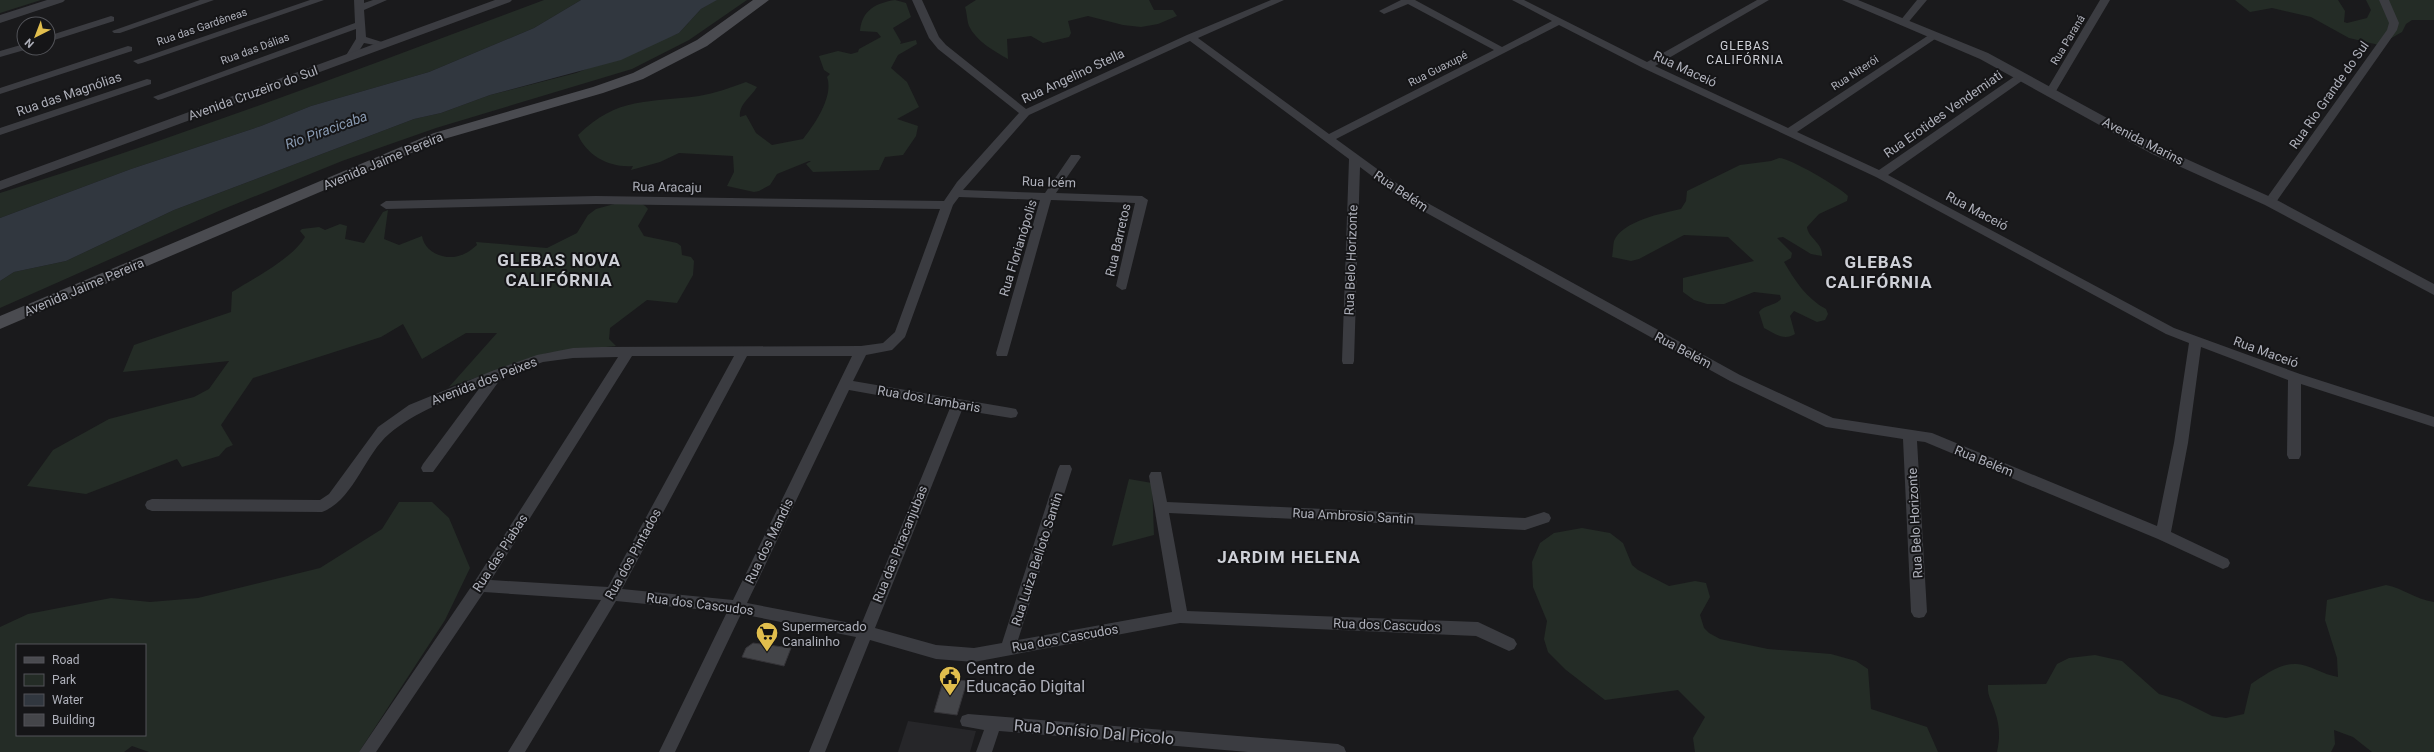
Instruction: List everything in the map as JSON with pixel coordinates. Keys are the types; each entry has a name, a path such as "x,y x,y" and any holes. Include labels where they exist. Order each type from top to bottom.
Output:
{"main road":[{"name":"Avenida Jaime Pereira","path":"0,314 338,175 434,133 636,71 695,42 753,0"},
{"name":"Avenida Jaime Pereira","path":"0,322 439,136 598,90 638,76 702,44 762,0"}],"street":[{"path":"0,19 59,0"},
{"path":"117,31 209,0"},
{"name":"Rua das Gardêneas","path":"138,61 319,0"},
{"path":"350,57 361,39 359,4 382,0"},
{"name":"Avenida Cruzeiro do Sul","path":"0,186 506,0"},
{"path":"916,0 934,38 942,47 1026,113"},
{"name":"Rua Angelino Stella","path":"862,351 887,347 901,334 947,205 955,192 1026,113 1037,106 1191,37 1279,0"},
{"path":"1384,11 1409,0 1501,50"},
{"name":"Rua Maceió","path":"1517,0 1647,66 1880,175 2170,331 2295,377 2434,422"},
{"path":"1647,66 1764,0"},
{"name":"Avenida Marins","path":"1848,0 1984,56 2051,91 2157,151 2270,202 2434,290"},
{"path":"1903,23 1922,0"},
{"name":"Rua Paraná","path":"2051,91 2105,0"},
{"name":"Rua Rio Grande do Sul","path":"2270,202 2392,30 2394,23 2384,0"},
{"path":"56,36 110,19"},
{"name":"Rua Guaxupé","path":"1330,138 1558,22"},
{"name":"Rua das Dálias","path":"158,97 361,24"},
{"name":"Rua Niterói","path":"1789,132 1935,35"},
{"name":"Rua Belém","path":"1191,37 1330,138 1355,159 1409,198 1735,378 1831,423 1927,437 2163,535 2224,563"},
{"path":"361,39 381,45"},
{"path":"0,92 128,48"},
{"path":"0,54 16,49"},
{"name":"Rua Erotides Vendemiati","path":"1880,175 2022,76"},
{"name":"Rua das Magnólias","path":"0,132 147,82"},
{"name":"Rua Florianópolis","path":"1002,353 1044,202 1075,158"},
{"name":"Rua Belo Horizonte","path":"1348,361 1355,159"},
{"name":"Rua Icém","path":"955,192 1142,200"},
{"name":"Rua Aracaju","path":"386,205 596,200 947,205"},
{"name":"Rua Barretos","path":"1122,286 1142,200"},
{"path":"2163,535 2181,443 2196,341"},
{"name":"Rua dos Pintados","path":"516,752 612,594 744,351"},
{"name":"Avenida dos Peixes","path":"152,505 322,506 334,498 389,424 414,408 497,374 542,358 573,353 862,351"},
{"name":"Rua dos Mandis","path":"667,752 736,607 847,385 862,351"},
{"name":"Rua das Piabas","path":"367,752 480,585 628,352"},
{"path":"428,468 497,374"},
{"path":"2294,456 2295,377"},
{"name":"Rua dos Lambaris","path":"847,385 1012,413"},
{"name":"Rua das Piracanjubas","path":"817,752 864,632 958,404"},
{"name":"Rua Belo Horizonte","path":"1910,434 1918,612"},
{"name":"Rua Luiza Belloto Santin","path":"1008,648 1066,469"},
{"path":"1156,476 1180,617"},
{"name":"Rua Ambrosio Santin","path":"1161,507 1525,524 1544,518"},
{"name":"Rua dos Cascudos","path":"480,585 612,594 736,607 864,632 936,652 974,655 1180,617 1478,629 1509,644"},
{"name":"Rua Donísio Dal Picolo","path":"968,721 1338,752"},
{"path":"984,752 994,723"}],"shaded area":[{"path":"908,721 976,731 970,752 898,752"}],"green space":[{"path":"0,0 41,0 0,13"},
{"path":"544,0 581,0 534,28 429,72 311,106 261,126 131,169 0,218 0,193 206,125"},
{"path":"716,0 747,0 689,40 632,69 436,128 342,161 221,210 0,308 0,281 14,272 66,261 174,210 414,119 441,113 490,95 576,73 679,33 701,9"},
{"path":"895,0 906,3 911,17 893,28 901,42 900,44 916,40 917,44 898,55 891,68 907,82 919,107 897,119 918,126 916,136 903,155 885,157 879,170 813,172 806,164 811,161 809,161 777,174 770,185 754,192 727,186 734,172 733,156 679,153 660,162 631,170 633,166 608,163 593,155 578,135 593,122 607,113 621,107 649,101 699,96 746,82 757,87 743,105 740,117 746,115 756,133 772,145 803,139 818,118 828,93 827,77 830,74 824,70 819,56 838,51 851,54 858,52 859,49 881,37 877,32 860,31 861,24 871,9 882,3"},
{"path":"976,0 1149,0 1154,10 1173,10 1177,16 1158,24 1141,27 1123,25 1088,16 1068,21 1071,33 1069,37 1043,43 1031,36 1007,39 1008,59 981,41 969,26 965,7"},
{"path":"2235,0 2338,0 2345,11 2344,22 2347,23 2367,18 2371,10 2366,0 2434,0 2434,20 2412,20 2406,24 2402,32 2379,45 2349,38 2311,17 2272,8 2250,12"},
{"path":"1779,158 1785,159 1815,174 1848,196 1847,201 1819,214 1807,227 1808,231 1822,251 1822,256 1811,254 1783,237 1777,238 1792,253 1791,258 1784,262 1793,276 1807,295 1826,309 1828,314 1825,320 1817,322 1794,311 1790,316 1795,334 1783,337 1764,328 1759,312 1779,301 1781,299 1780,295 1754,292 1724,304 1707,304 1694,300 1683,292 1683,278 1754,261 1728,237 1684,235 1639,259 1631,261 1612,257 1614,241 1618,234 1625,228 1644,219 1681,209 1686,201 1687,191 1740,165 1771,161"},
{"path":"618,203 639,203 645,206 648,209 638,226 644,236 677,243 681,246 682,255 691,257 694,261 693,275 677,303 647,300 610,328 609,339 616,346 547,353 449,387 497,333 466,333 422,359 403,324 381,337 253,378 221,425 233,445 226,448 219,456 182,467 177,459 86,494 27,486 53,450 109,419 194,397 209,389 229,361 123,372 134,345 231,312 232,292 272,268 291,253 305,237 300,231 302,229 319,227 325,230 340,224 347,226 345,239 364,243 383,212 388,210 384,239 399,245 422,236 424,242 432,252 444,257 451,257 468,252 477,245 476,242 547,248 577,233 588,215 596,209"},
{"path":"1129,479 1152,483 1154,535 1112,546"},
{"path":"399,502 432,502 449,518 470,568 445,620 359,752 149,752 132,746 124,752 0,752 0,627 28,614 111,598 150,602 198,598 320,568 382,529"},
{"path":"1582,528 1610,533 1623,543 1632,565 1638,570 1669,586 1695,581 1706,583 1710,597 1700,615 1704,628 1709,633 1720,639 1768,649 1831,654 1856,661 1868,669 1871,709 1927,727 1938,752 1695,752 1693,738 1705,717 1678,690 1605,700 1566,670 1548,652 1544,639 1547,621 1533,587 1532,562 1540,543 1554,533"},
{"path":"2386,585 2398,588 2427,601 2434,602 2434,752 2372,752 2353,737 2334,730 2335,744 2331,752 1997,752 1999,727 1989,695 1988,685 2046,684 2057,664 2069,658 2095,655 2122,661 2159,694 2180,700 2212,716 2226,718 2244,714 2251,684 2267,673 2284,665 2301,664 2338,677 2337,658 2325,620 2327,600"}],"water":[{"name":"Rio Piracicaba","path":"581,0 717,0 701,9 679,33 621,60 490,95 441,113 414,119 174,210 66,261 14,272 0,281 0,218 131,169 261,126 311,106 429,72 534,28"}],"building":[{"name":"Supermercado Canalinho","path":"753,643 791,648 784,666 742,657 746,648"},
{"name":"Centro de Educação Digital","path":"944,678 967,681 957,715 934,712"}],"place":[{"name":"Supermercado Canalinho","path":"767,652"},
{"name":"Centro de Educação Digital","path":"950,696"}],"district":[{"name":"GLEBAS CALIFÓRNIA","path":"1745,53"},
{"name":"GLEBAS NOVA CALIFÓRNIA","path":"559,270"},
{"name":"GLEBAS CALIFÓRNIA","path":"1879,272"},
{"name":"JARDIM HELENA","path":"1289,557"}]}
